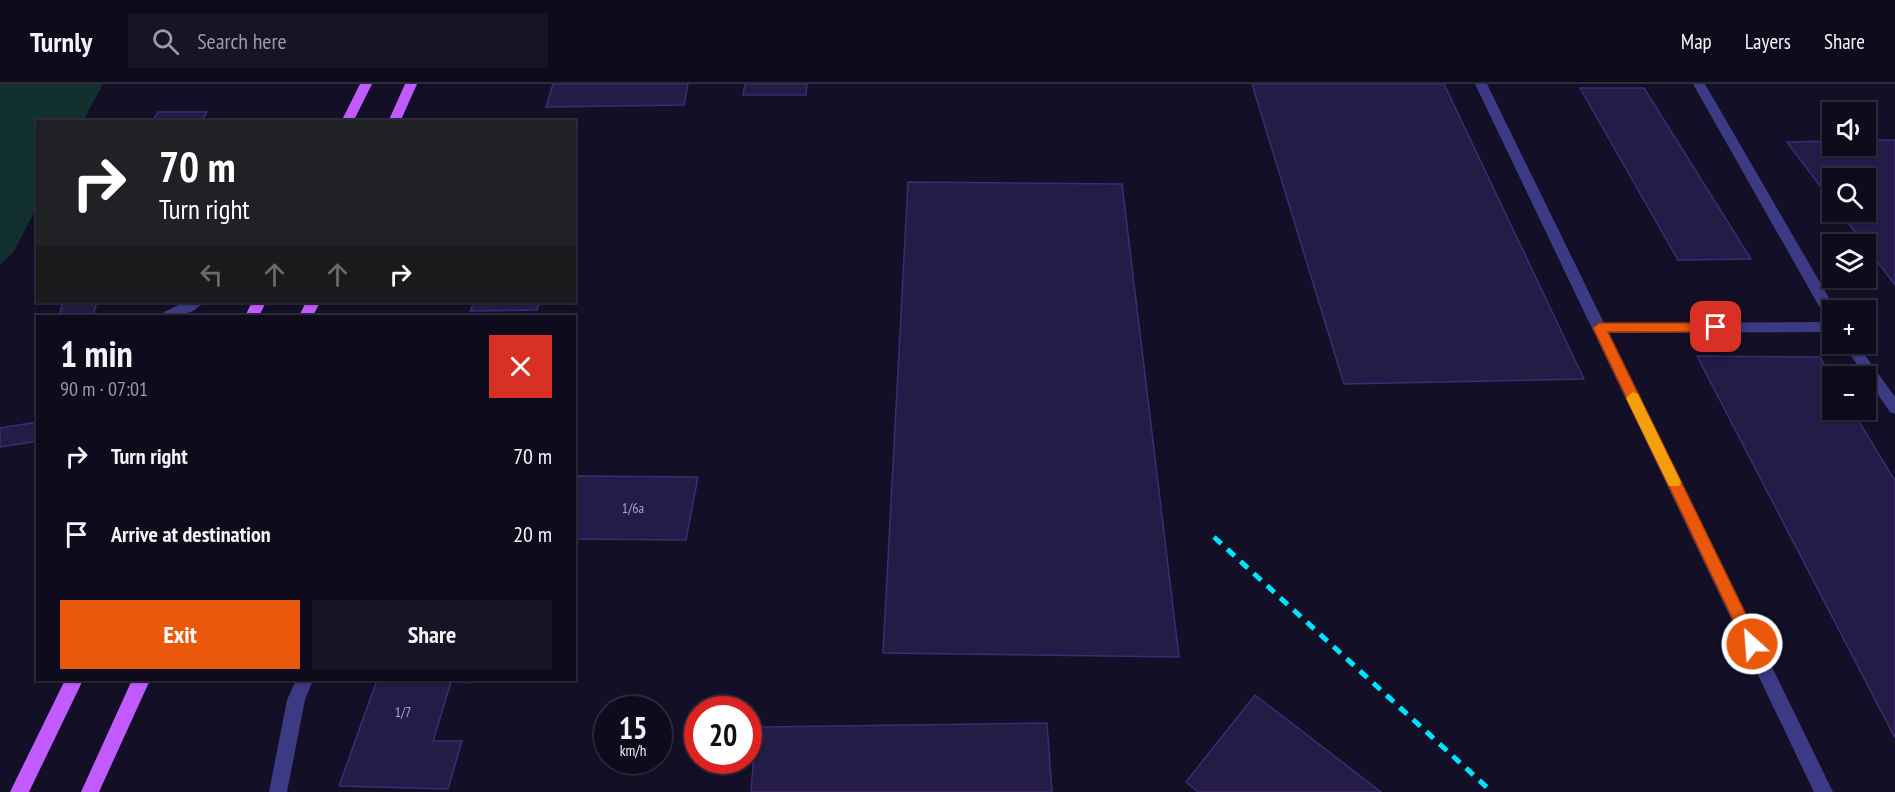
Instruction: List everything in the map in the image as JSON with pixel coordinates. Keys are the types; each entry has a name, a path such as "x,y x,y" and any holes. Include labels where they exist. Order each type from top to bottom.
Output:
{"main road":[{"path":"348,120 366,84"},
{"path":"395,120 411,84"},
{"path":"19,792 74,681"},
{"path":"90,792 141,681"}],"lane":[{"path":"1481,84 1824,792"},
{"path":"1699,84 1823,300"},
{"path":"171,315 194,303"},
{"path":"1599,328 1822,327"},
{"path":"1857,354 1895,408"},
{"path":"278,792 296,700 304,681"}],"green space":[{"path":"0,84 103,84 84,120 36,120 36,209 14,251 0,265"}],"building":[{"path":"553,84 688,84 684,105 546,107"},
{"path":"745,84 807,84 806,95 743,95"},
{"path":"1252,84 1444,84 1584,379 1344,384"},
{"path":"1580,88 1644,88 1751,259 1678,260"},
{"path":"158,112 207,112 202,120 153,120"},
{"path":"1876,140 1895,140 1895,285 1876,260 1876,234 1857,234 1848,222 1876,222 1876,168 1822,168 1822,188 1787,142 1822,141 1822,156 1876,156"},
{"path":"908,182 1122,184 1179,657 883,653"},
{"path":"63,303 97,303 93,315 59,315"},
{"path":"474,303 540,303 537,310 470,311"},
{"path":"1697,356 1820,357 1825,366 1822,366 1822,420 1858,420 1895,481 1895,738"},
{"path":"36,422 36,441 0,447 0,428"},
{"path":"576,476 698,477 686,540 576,539"},
{"path":"377,681 471,681 470,683 451,682 433,741 462,741 448,789 339,786"},
{"path":"1255,695 1381,792 1198,792 1186,782"},
{"path":"1047,723 1052,792 751,792 752,774 762,774 762,727"}],"railway":[{"path":"1214,537 1492,792"}],"slow traffic":[{"path":"1633,398 1674,482"}],"route":[{"path":"1716,327 1599,328 1752,644"}]}
